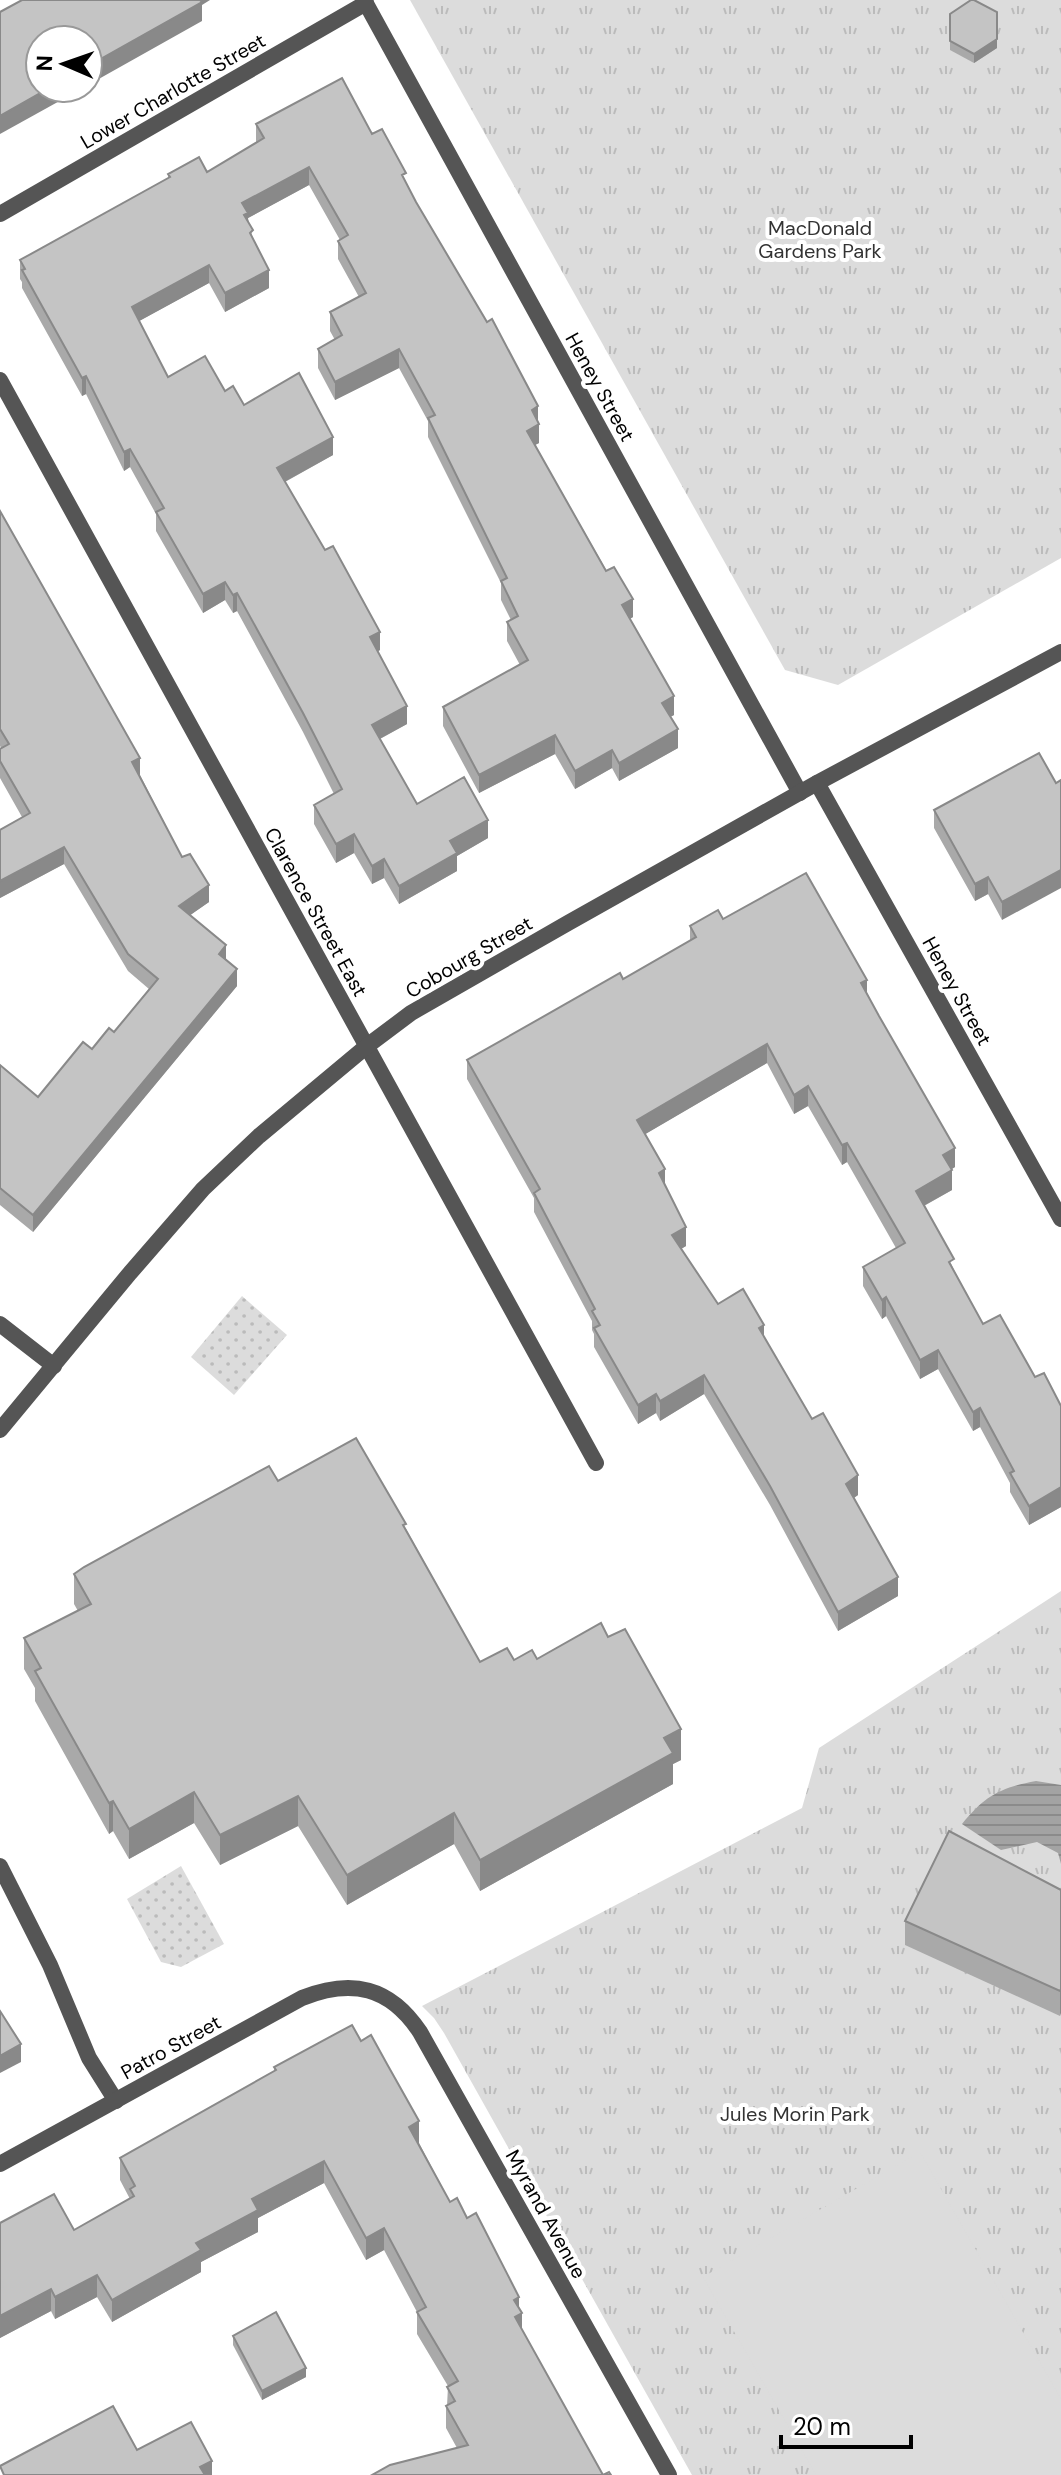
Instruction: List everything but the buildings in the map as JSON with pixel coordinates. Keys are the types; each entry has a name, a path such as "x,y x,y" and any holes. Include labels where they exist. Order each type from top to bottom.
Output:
{"street":[{"name":"Lower Charlotte Street","path":"0,214 365,2"},
{"name":"Heney Street","path":"365,2 800,793"},
{"name":"Clarence Street East","path":"0,380 596,1463"},
{"name":"Cobourg Street","path":"0,1430 203,1189 259,1136 411,1013 817,783 1061,652"},
{"name":"Heney Street","path":"817,783 1061,1219"},
{"path":"0,1324 54,1366"},
{"path":"0,1866 50,1965 89,2058 116,2101"},
{"name":"Patro Street","path":"0,2164 302,1998 334,1988 369,1990"},
{"name":"Myrand Avenue","path":"369,1990 397,2005 420,2032 669,2475"}],"green space":[{"name":"MacDonald Gardens Park","path":"410,0 1061,0 1061,558 838,685 785,670"},
{"path":"242,1296 287,1335 234,1395 191,1357"},
{"name":"Jules Morin Park","path":"1061,1591 1061,2475 692,2475 444,2033 422,2006 802,1808 819,1748"},
{"path":"181,1866 224,1944 181,1967 161,1962 127,1899"},
{"path":"920,2152 1061,2399 1061,2475 816,2475 703,2277"}],"shaded area":[{"path":"1036,1781 1061,1785 1061,1864 1058,1853 1037,1842 1001,1850 962,1824 978,1806 994,1795"}]}
